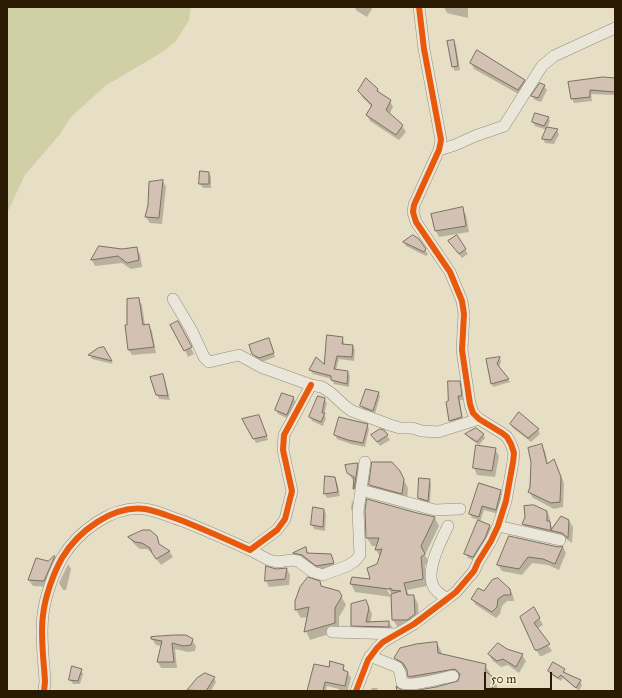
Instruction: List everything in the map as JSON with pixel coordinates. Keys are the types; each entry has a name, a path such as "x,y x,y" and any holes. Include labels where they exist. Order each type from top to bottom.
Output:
{"street":[{"path":"356,691 370,656 383,642 414,624 456,592 474,571 498,526 506,501 514,453 511,444 502,433 479,419 473,413 470,404 462,350 464,314 462,301 450,272 421,231 414,218 413,212 416,199 439,150 441,135 424,49 419,7"},
{"path":"439,150 504,126 542,66 554,56 615,28"},
{"path":"173,299 207,361 213,362 239,355 261,367 311,385 322,387 352,411 400,428 412,428 422,431 438,432 479,419"},
{"path":"250,550 277,530 285,519 292,490 283,450 284,435 311,385"},
{"path":"44,691 43,615 49,590 63,556 74,542 88,529 113,514 130,509 144,509 203,529 269,560 277,562 292,560 298,561 313,572 323,575 347,566 355,561 360,555 358,510 365,462"},
{"path":"361,490 435,510 460,509"},
{"path":"447,599 435,590 431,579 431,573 438,549 448,526"},
{"path":"498,526 560,540"},
{"path":"332,632 397,634"},
{"path":"370,656 397,667 403,684 427,686 453,676"}],"green space":[{"path":"7,7 191,7 189,20 176,41 164,51 105,86 70,118 60,134 25,175 7,213"}],"building":[{"path":"454,40 458,66 452,67 447,41"},
{"path":"477,50 525,80 518,90 470,63"},
{"path":"603,77 615,78 615,92 590,90 590,97 571,99 568,82"},
{"path":"366,78 378,89 377,91 391,100 386,110 403,125 396,135 366,115 372,105 358,91"},
{"path":"540,83 545,85 538,98 531,96"},
{"path":"535,113 549,117 544,126 532,122"},
{"path":"547,127 558,129 551,140 542,139"},
{"path":"200,171 209,172 209,184 199,184"},
{"path":"163,180 159,218 145,217 148,205 149,182"},
{"path":"463,207 466,226 435,231 431,214"},
{"path":"413,235 419,239 426,249 424,252 403,242"},
{"path":"457,235 466,249 459,254 448,241"},
{"path":"99,246 122,249 137,247 139,260 127,263 118,256 91,260"},
{"path":"139,298 143,325 149,324 154,347 128,350 125,325 127,325 127,299"},
{"path":"178,321 192,347 184,351 170,325"},
{"path":"327,335 343,337 342,344 353,345 352,357 337,356 334,369 348,371 347,384 331,380 331,376 309,370 316,357 324,364"},
{"path":"269,338 274,353 259,358 252,354 249,345"},
{"path":"104,347 112,361 88,355 98,348"},
{"path":"500,357 497,364 509,379 491,384 486,359"},
{"path":"163,374 168,396 156,395 150,377"},
{"path":"448,381 460,381 462,396 458,396 462,417 449,421 446,402 448,401"},
{"path":"366,389 379,392 373,411 360,406"},
{"path":"282,393 294,397 287,415 275,410"},
{"path":"318,396 325,398 322,413 325,413 321,422 309,417"},
{"path":"519,412 539,429 528,438 510,424"},
{"path":"259,415 267,436 253,439 242,419"},
{"path":"339,417 368,424 363,443 334,435"},
{"path":"476,428 484,434 477,442 465,434"},
{"path":"380,429 384,430 388,435 377,442 371,435"},
{"path":"542,444 547,464 554,459 561,477 560,502 551,503 528,492 530,487 531,462 528,448"},
{"path":"476,445 496,448 492,471 473,468"},
{"path":"372,462 392,462 400,471 404,479 402,494 369,485"},
{"path":"358,463 353,489 354,477 347,473 345,465"},
{"path":"325,476 335,477 338,492 324,494"},
{"path":"419,478 430,479 428,501 418,498"},
{"path":"479,483 501,490 496,510 482,506 479,517 469,514"},
{"path":"367,499 435,517 421,546 425,554 421,557 423,579 404,583 407,595 414,595 415,614 407,620 392,620 391,594 401,591 391,590 391,588 388,589 350,584 352,577 370,579 367,568 377,564 382,549 375,550 379,538 366,538 365,511"},
{"path":"534,505 547,511 547,521 550,521 551,530 561,516 569,520 568,538 562,533 522,524 525,517 524,506"},
{"path":"313,507 324,509 323,527 311,525"},
{"path":"478,520 490,525 485,538 473,557 464,554"},
{"path":"143,530 150,530 157,536 159,544 170,551 156,559 150,548 142,543 135,542 128,537"},
{"path":"509,536 558,547 563,546 555,564 543,559 528,557 519,569 497,565"},
{"path":"306,547 307,553 331,554 334,563 316,566 302,555 293,553"},
{"path":"54,556 44,581 28,580 36,558 48,561"},
{"path":"266,566 276,569 287,568 285,579 265,581"},
{"path":"308,577 320,581 321,586 339,591 342,596 335,608 335,623 304,632 309,607 295,610 295,601 300,587"},
{"path":"498,578 510,589 511,595 504,595 498,599 497,607 492,612 471,599 478,588 484,591 492,580"},
{"path":"366,600 369,608 366,622 389,621 389,627 351,626 351,604"},
{"path":"534,607 540,618 534,623 550,644 538,650 535,650 520,617"},
{"path":"186,635 193,639 191,645 183,646 172,643 174,662 157,662 162,641 151,639 151,637"},
{"path":"437,642 438,653 486,664 485,671 493,677 492,691 413,691 458,681 460,674 455,669 408,677 407,670 403,663 394,658 400,648 416,644"},
{"path":"498,643 507,649 523,654 516,667 503,659 497,661 488,654"},
{"path":"330,661 344,665 343,670 348,672 345,686 325,682 323,691 307,691 314,664 329,667"},
{"path":"553,662 565,669 563,672 581,680 576,688 561,675 558,678 548,671"},
{"path":"72,666 82,669 78,681 69,680"},
{"path":"205,673 215,677 206,691 187,690 197,678"},
{"path":"396,686 401,690 413,691 397,691"}],"cycle path":[{"path":"356,691 368,660 377,648 383,642 414,624 456,592 474,571 498,526 506,501 514,453 507,437 479,419 473,413 470,404 462,350 464,314 462,301 450,272 416,222 413,212 414,205 439,150 441,140 424,49 419,7"},
{"path":"44,691 45,682 42,649 42,623 44,608 50,586 62,558 77,538 98,522 109,516 121,511 145,509 191,524 250,550 277,530 285,519 292,491 283,450 284,435 311,385"}]}
